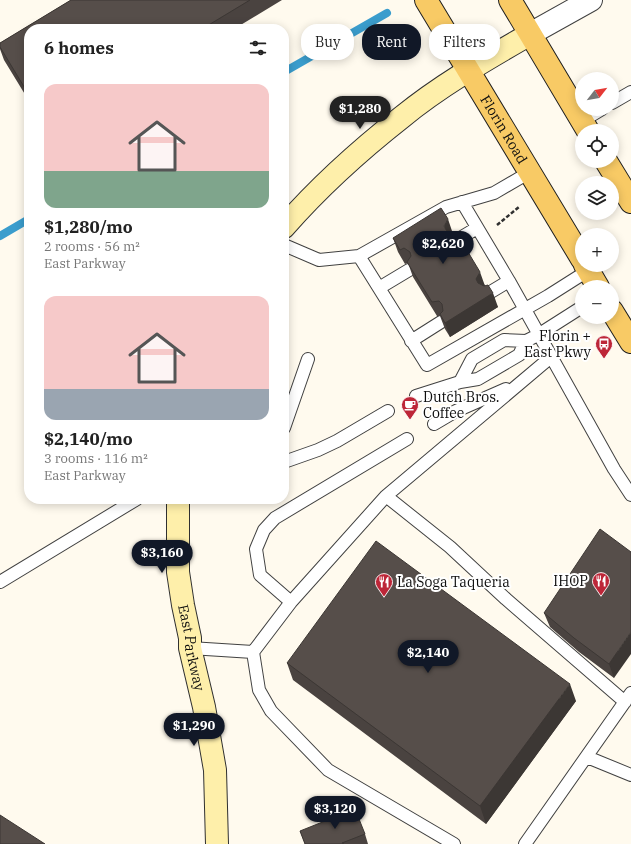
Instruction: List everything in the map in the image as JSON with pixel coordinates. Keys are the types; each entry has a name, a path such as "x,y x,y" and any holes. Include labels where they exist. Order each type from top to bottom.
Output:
{"main road":[{"name":"Florin Road","path":"426,0 575,248"},
{"path":"510,0 584,124"},
{"path":"610,168 631,202"},
{"path":"619,322 631,342"}],"street":[{"path":"289,222 354,157 402,116 469,70 591,0"},
{"name":"East Parkway","path":"178,504 178,572 190,638 190,648 204,707 215,770 217,844"}],"lane":[{"path":"619,99 631,92"},
{"path":"587,124 595,116"},
{"path":"289,247 319,260 359,256 446,208 494,193 530,172"},
{"path":"462,202 631,495"},
{"path":"457,240 477,228"},
{"path":"359,256 427,365 524,310 585,272"},
{"path":"379,288 409,270"},
{"path":"489,293 509,282"},
{"path":"460,382 472,359 504,340 526,340 575,311"},
{"path":"411,341 441,322"},
{"path":"416,396 460,382 478,379 519,355 526,340"},
{"path":"454,844 328,770 271,711 259,690 253,652 291,602 386,496 551,357"},
{"path":"289,414 308,359"},
{"path":"434,424 456,411 518,384"},
{"path":"289,460 318,450 337,441 388,411"},
{"path":"291,602 260,575 256,549 264,530 275,518 407,439"},
{"path":"386,496 450,547 506,599 628,697 525,844"},
{"path":"0,582 129,504"},
{"path":"190,648 253,652"},
{"path":"586,757 631,775"}],"building":[{"path":"71,0 250,0 210,24 31,24"},
{"path":"24,28 24,87 0,47 0,43"},
{"path":"441,208 448,219 444,226 446,230 452,233 456,232 480,272 476,279 478,283 484,286 488,285 493,293 445,323 440,314 443,311 442,304 439,301 432,302 407,262 411,256 410,252 404,248 400,250 393,238"},
{"name":"IHOP","path":"600,529 631,552 631,632 609,664 544,613"},
{"path":"376,541 570,684 480,806 287,663"},
{"path":"355,809 365,834 342,843 344,844 305,844 300,831"},
{"path":"0,815 45,844 0,844"}],"waterway":[{"path":"289,69 387,13"},
{"path":"0,236 24,222"}],"place":[{"name":"Florin + East Pkwy","path":"604,359"},
{"name":"Dutch Bros. Coffee","path":"410,420"},
{"name":"IHOP","path":"601,596"},
{"name":"La Soga Taqueria","path":"384,597"}]}
